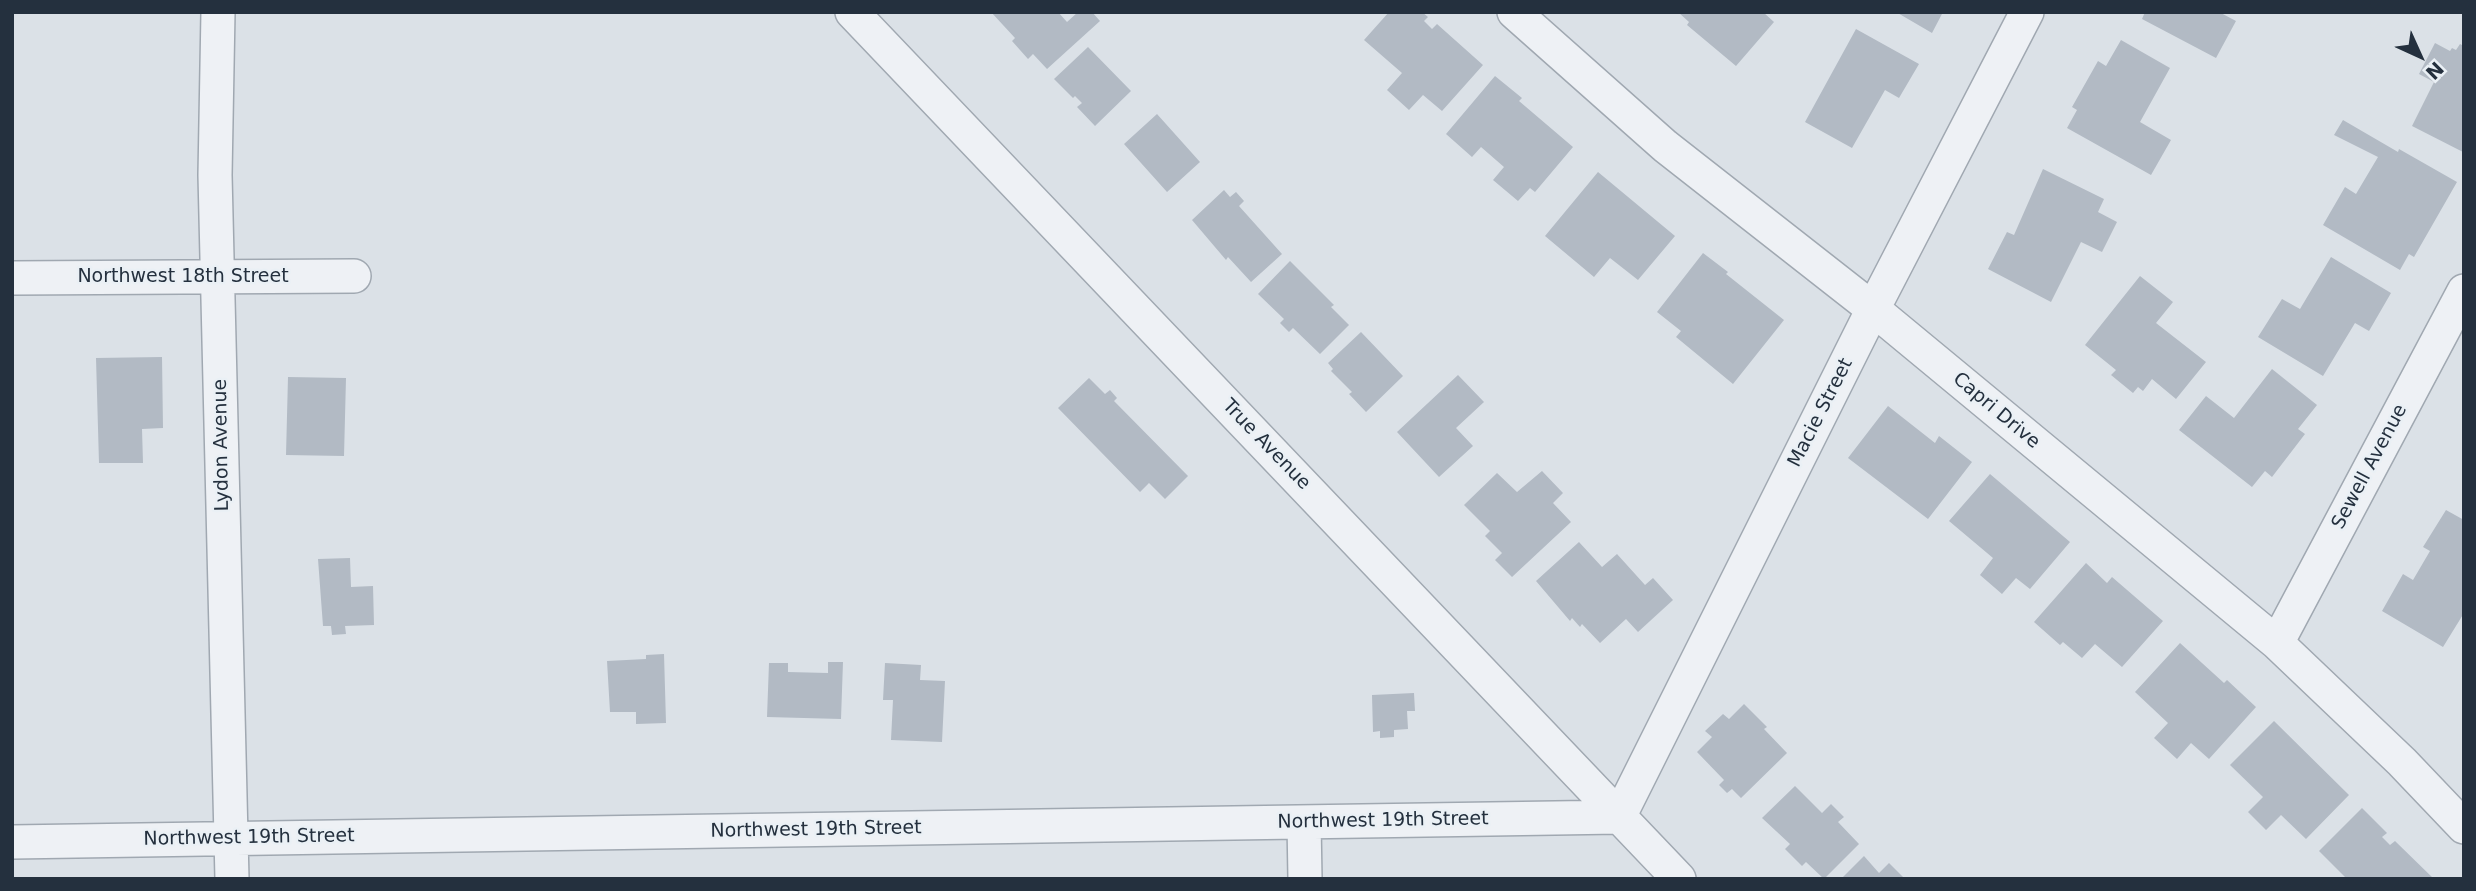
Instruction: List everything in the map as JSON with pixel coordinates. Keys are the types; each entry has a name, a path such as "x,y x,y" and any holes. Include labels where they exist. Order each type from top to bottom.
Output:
{"street":[{"name":"Lydon Avenue","path":"218,12 215,175 232,879"},
{"name":"True Avenue","path":"852,12 1679,879"},
{"name":"Capri Drive","path":"1514,12 1665,146 1873,309 2277,643 2402,762 2464,827"},
{"name":"Macie Street","path":"1619,817 1873,309 2027,12"},
{"name":"Northwest 18th Street","path":"12,278 354,276"},
{"name":"Sewell Avenue","path":"2277,643 2464,290"},
{"name":"Northwest 19th Street","path":"12,842 1619,817"},
{"path":"1304,822 1305,879"}],"building":[{"path":"991,12 1058,12 1067,22 1078,12 1092,12 1100,21 1047,69 1033,54 1028,59 1012,41 1015,38"},
{"path":"1389,12 1422,12 1428,17 1424,21 1432,29 1437,24 1483,65 1442,111 1423,95 1409,110 1387,90 1402,73 1364,40"},
{"path":"1678,12 1763,12 1774,22 1736,66 1687,25 1689,22"},
{"path":"1896,12 1943,12 1932,33"},
{"path":"2145,12 2219,12 2236,21 2216,58 2142,19"},
{"path":"1856,29 1919,64 1899,98 1885,90 1852,148 1805,122"},
{"path":"2121,40 2170,68 2140,122 2171,140 2151,175 2067,128 2077,110 2072,107 2098,61 2106,66"},
{"path":"2435,43 2450,51 2452,48 2456,50 2460,44 2464,46 2463,152 2412,126 2434,82 2419,74"},
{"path":"1088,47 1131,91 1095,126 1077,107 1082,103 1054,79"},
{"path":"1495,76 1522,98 1519,101 1573,147 1535,192 1530,188 1518,201 1493,180 1504,167 1481,147 1472,157 1446,134"},
{"path":"1157,114 1200,162 1167,192 1124,144"},
{"path":"2343,120 2457,182 2414,257 2409,254 2400,270 2323,225 2345,187 2356,194 2378,157 2334,135"},
{"path":"2043,169 2104,199 2098,212 2117,222 2102,252 2081,242 2051,302 1988,269 2007,232 2014,235"},
{"path":"1598,172 1675,236 1638,280 1610,258 1594,277 1545,236"},
{"path":"1224,190 1230,197 1236,192 1244,201 1239,206 1282,254 1251,282 1228,257 1226,260 1192,220"},
{"path":"1703,253 1784,320 1733,384 1676,337 1681,331 1657,312"},
{"path":"2331,257 2391,293 2369,331 2355,323 2323,376 2258,337 2282,299 2300,309"},
{"path":"1290,261 1334,305 1331,307 1349,325 1320,354 1293,328 1289,332 1280,323 1284,319 1258,294"},
{"path":"2140,276 2173,302 2156,323 2206,362 2176,399 2152,379 2143,391 2138,387 2133,393 2111,375 2116,370 2085,345"},
{"path":"1361,332 1403,376 1366,412 1349,394 1352,392 1331,371 1333,369 1328,363"},
{"path":"162,357 163,428 142,429 143,463 99,463 96,358"},
{"path":"2272,369 2317,405 2298,429 2305,434 2272,477 2265,471 2252,487 2179,430 2206,396 2234,418"},
{"path":"1458,375 1484,402 1456,428 1473,446 1439,477 1397,432"},
{"path":"288,377 346,378 344,456 286,455"},
{"path":"1089,378 1105,394 1110,390 1117,398 1114,401 1188,476 1165,499 1149,483 1140,492 1058,408"},
{"path":"1888,406 1935,443 1939,436 1972,462 1928,519 1848,458"},
{"path":"1542,471 1563,493 1553,503 1571,522 1512,577 1495,560 1502,553 1485,536 1490,531 1464,505 1497,473 1517,492"},
{"path":"1990,474 2070,542 2030,589 2016,578 2002,594 1980,575 1993,558 1949,521"},
{"path":"2446,510 2464,520 2464,613 2443,647 2382,611 2403,574 2413,580 2430,551 2423,547"},
{"path":"1579,542 1602,567 1617,554 1645,585 1653,578 1673,600 1638,632 1626,619 1600,643 1582,624 1580,627 1572,618 1570,621 1536,581"},
{"path":"350,558 351,587 373,586 374,625 345,626 346,634 332,635 331,626 323,626 318,559"},
{"path":"2086,563 2107,583 2112,577 2163,621 2122,667 2095,644 2082,658 2063,642 2060,645 2034,622"},
{"path":"2180,643 2224,683 2227,680 2256,707 2209,759 2191,743 2177,759 2154,738 2168,723 2135,692"},
{"path":"664,654 666,723 636,724 636,712 610,712 607,661 646,659 646,655"},
{"path":"828,662 843,662 841,719 767,717 769,663 788,663 788,672 828,673"},
{"path":"885,663 921,665 920,680 945,681 942,742 891,740 893,700 883,700"},
{"path":"1414,693 1415,711 1407,711 1408,729 1394,730 1394,737 1380,738 1380,731 1373,732 1372,695"},
{"path":"1744,704 1767,727 1764,729 1787,753 1741,798 1732,789 1727,793 1719,785 1724,780 1697,752 1712,737 1705,731 1723,714 1729,719"},
{"path":"2274,721 2349,795 2306,839 2281,815 2266,830 2248,812 2263,797 2230,765"},
{"path":"1795,786 1822,813 1831,804 1844,817 1838,822 1859,844 1824,879 1806,862 1802,866 1785,849 1790,844 1762,818"},
{"path":"2362,808 2387,833 2382,837 2390,845 2395,841 2434,879 2347,879 2319,851"},
{"path":"1864,856 1879,873 1889,863 1905,879 1841,879"}]}
